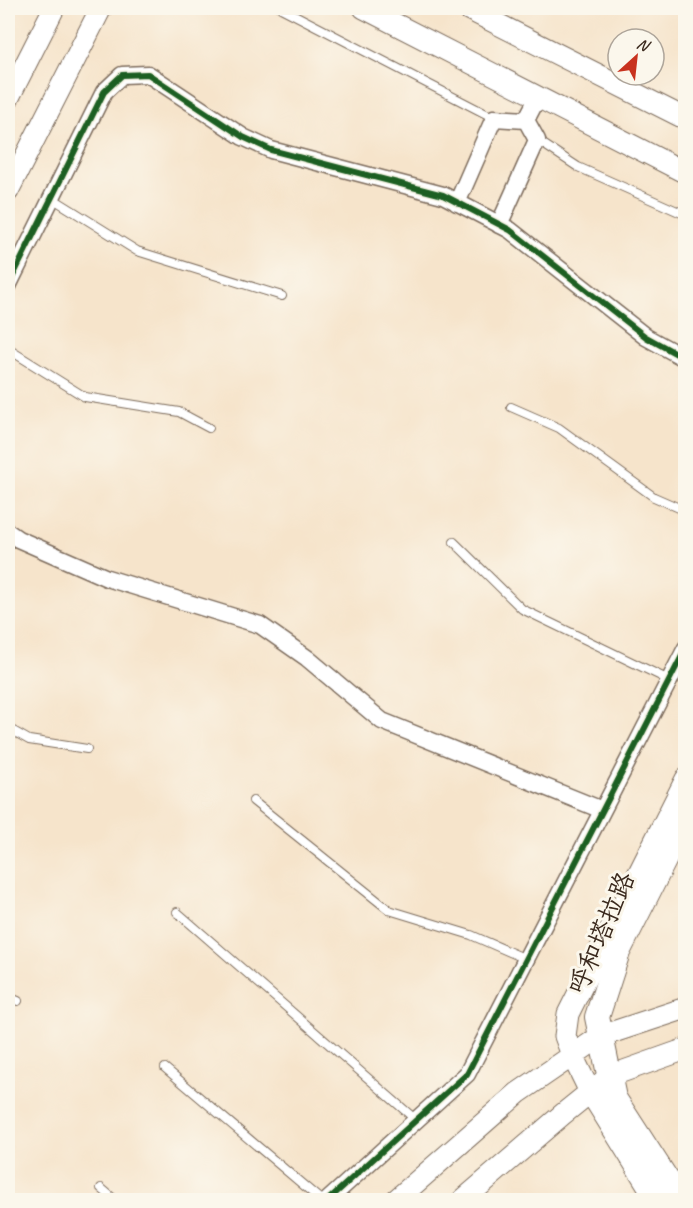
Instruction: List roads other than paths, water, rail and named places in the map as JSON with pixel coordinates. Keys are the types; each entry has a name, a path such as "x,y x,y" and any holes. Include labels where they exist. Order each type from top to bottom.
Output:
{"main road":[{"name":"呼和塔拉路","path":"680,1200 614,1098 597,1017 618,952 686,817"}],"street":[{"path":"8,99 54,8"},
{"path":"8,191 101,8"},
{"path":"364,8 686,173"},
{"path":"466,8 686,119"},
{"path":"8,286 104,92 122,75 148,74 243,137 271,150 443,195 510,230 646,337 686,359"},
{"path":"526,120 538,97"},
{"path":"457,202 494,118 526,120"},
{"path":"499,225 537,140 526,120"},
{"path":"8,532 18,539 107,578 260,625 307,658 382,721 602,810"},
{"path":"328,1200 466,1074 686,648"},
{"path":"657,1200 590,1092 572,1056 566,1036 568,1014 686,779"},
{"path":"396,1200 518,1093 602,1036 686,1008"},
{"path":"463,1200 610,1076 686,1049"}],"lane":[{"path":"281,8 494,118"},
{"path":"537,140 578,166 686,215"},
{"path":"52,198 137,251 282,296"},
{"path":"8,349 85,397 179,412 209,428"},
{"path":"511,407 559,429 654,497 686,511"},
{"path":"454,542 522,609 669,680"},
{"path":"8,728 29,740 87,749"},
{"path":"253,801 389,910 471,935 526,959"},
{"path":"177,912 417,1120"},
{"path":"8,997 18,1000"},
{"path":"165,1068 321,1200"},
{"path":"101,1188 115,1200"}]}
